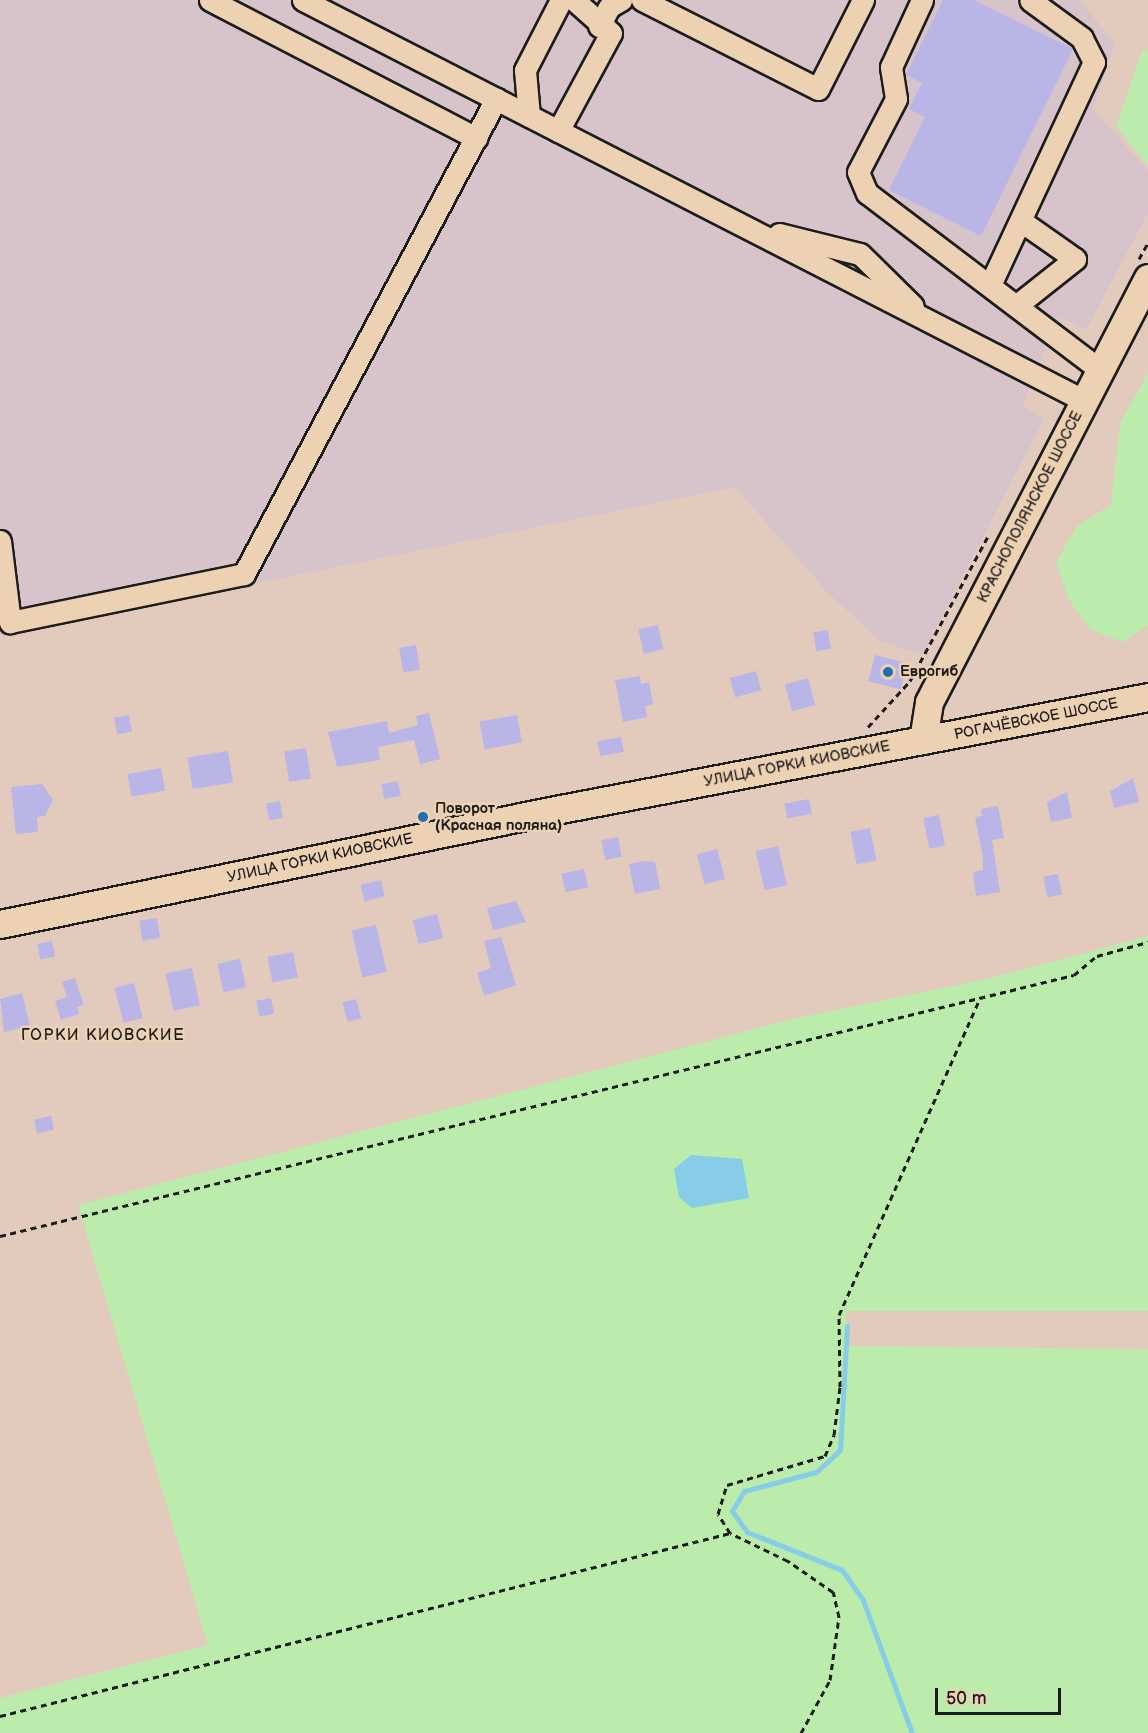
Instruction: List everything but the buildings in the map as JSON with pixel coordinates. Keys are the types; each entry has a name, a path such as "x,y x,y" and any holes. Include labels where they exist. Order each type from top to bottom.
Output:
{"main road":[{"name":"КРАСНОПОЛЯНСКОЕ ШОССЕ","path":"923,740 929,702 1101,370 1142,271"},
{"name":"РОГАЧЁВСКОЕ ШОССЕ","path":"923,740 1148,697"},
{"name":"УЛИЦА ГОРКИ КИОВСКИЕ","path":"0,924 923,740"}],"lane":[{"path":"210,0 476,138"},
{"path":"303,0 1084,401"},
{"path":"530,116 525,70 561,0"},
{"path":"558,131 611,33 599,26 574,0"},
{"path":"599,26 609,7 621,0"},
{"path":"642,0 818,89 863,0"},
{"path":"922,0 891,67 896,99 858,172 867,193 1101,370"},
{"path":"990,285 1094,62 1082,38 1030,0"},
{"path":"0,542 10,622 244,574 496,99"},
{"path":"1017,305 1075,260 1021,221"},
{"path":"738,223 860,254 930,322"}],"path":[{"path":"1142,271 1148,243"},
{"path":"858,731 896,702 910,681 994,526"},
{"path":"0,1236 1074,975 1097,956 1148,942"},
{"path":"801,1733 830,1680 839,1617 833,1592 788,1561 730,1533 718,1514 727,1485 825,1456 834,1435 840,1387 839,1315 980,998"},
{"path":"0,1716 730,1533"}],"shaded area":[{"path":"0,0 1080,0 1115,44 1093,109 1148,170 1148,213 1086,330 1060,317 1052,331 1023,405 1044,419 922,655 880,641 827,592 735,487 0,635"}],"green space":[{"path":"1143,49 1148,52 1148,166 1116,126"},
{"path":"1148,373 1148,625 1123,642 1089,629 1068,598 1056,562 1077,526 1111,505 1120,424"},
{"path":"1148,936 1148,1311 846,1311 847,1346 1148,1349 1148,1733 0,1733 0,1698 208,1645 78,1205 793,1019 991,978"}],"water":[{"path":"691,1155 742,1159 749,1198 692,1208 679,1197 674,1169"}],"waterway":[{"path":"847,1326 840,1450 816,1472 744,1491 732,1511 747,1532 842,1570 863,1600 912,1733"}],"place":[{"name":"Еврогиб","path":"888,672"},
{"name":"Поворот (Красная поляна)","path":"423,817"}],"district":[{"name":"ГОРКИ КИОВСКИЕ","path":"103,1036"}]}
